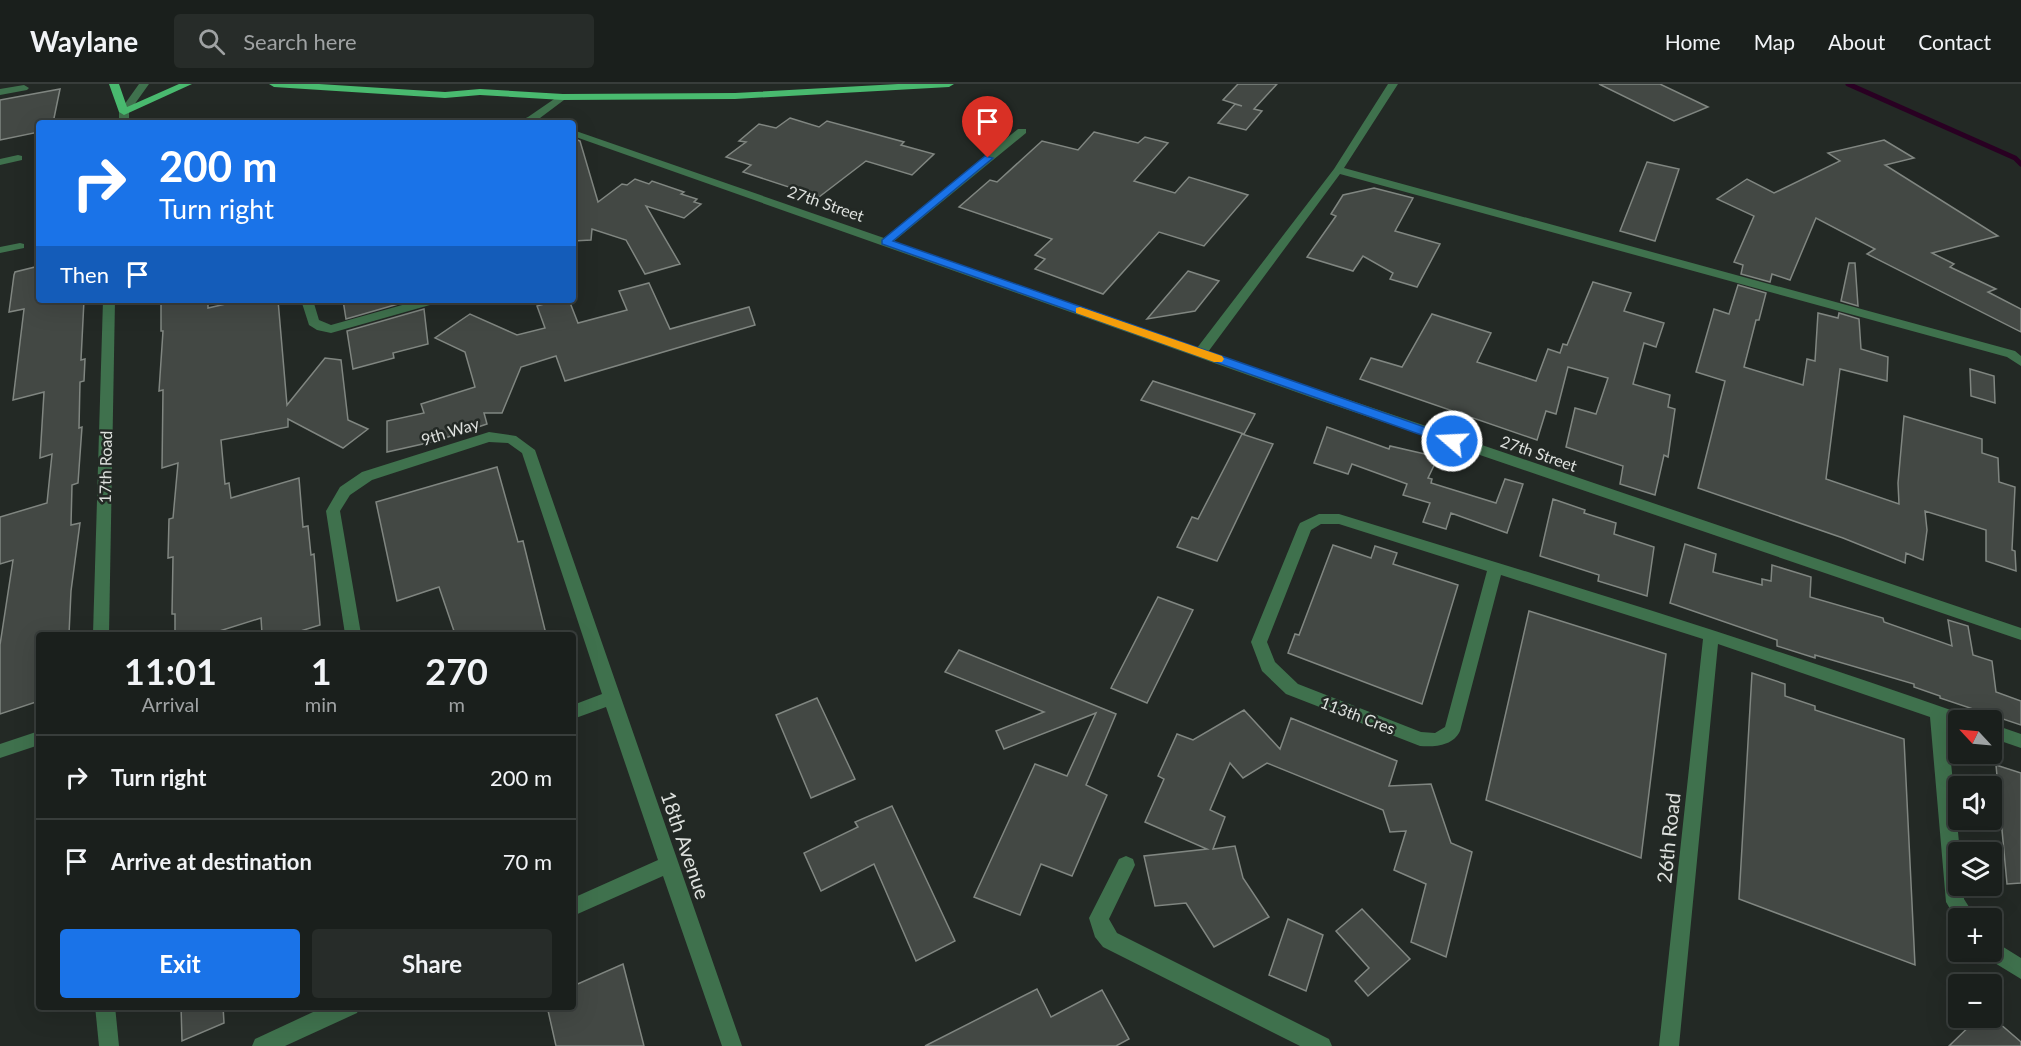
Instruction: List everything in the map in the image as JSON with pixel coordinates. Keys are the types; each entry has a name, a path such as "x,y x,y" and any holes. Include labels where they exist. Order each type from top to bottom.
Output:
{"main road":[{"path":"114,84 124,118 147,100 187,84"},
{"path":"274,84 445,95 480,92"},
{"path":"394,84 452,87 480,92 563,96 735,96 949,84"}],"street":[{"path":"124,118 144,84"},
{"path":"1200,353 1338,170 1393,84"},
{"path":"0,92 24,88"},
{"path":"527,120 563,96"},
{"path":"532,118 537,120"},
{"path":"886,242 1022,130"},
{"name":"27th Street","path":"576,134 1564,479 2021,634"},
{"path":"0,162 18,158"},
{"path":"1338,170 2011,354 2021,362"},
{"path":"0,250 20,246"},
{"name":"17th Road","path":"101,632 109,303"},
{"path":"308,303 313,322 331,329 422,303"},
{"name":"9th Way","path":"353,632 333,511 345,491 367,476 489,437 511,439 528,450 611,698"},
{"name":"113th Cres","path":"1319,519 1339,519 1496,567 1452,731 1437,740 1420,739 1292,689 1268,666 1259,642 1305,527 1319,519"},
{"path":"1496,567 1711,635 1948,716"},
{"name":"26th Road","path":"1669,1046 1711,635"},
{"path":"576,711 611,698"},
{"name":"18th Avenue","path":"611,698 732,1046"},
{"path":"1938,713 1955,902 1959,908"},
{"path":"2002,734 2021,741"},
{"path":"0,751 36,739"},
{"path":"576,906 669,864"},
{"path":"1126,865 1100,918 1102,930 1110,940 1322,1046"},
{"path":"2002,957 2021,969"},
{"path":"105,1010 109,1046"},
{"path":"262,1046 341,1010"}],"building":[{"path":"1238,84 1277,84 1254,109 1262,111 1246,130 1218,123 1235,104 1242,106 1223,100"},
{"path":"1599,84 1660,84 1708,107 1674,121"},
{"path":"60,89 54,120 36,120 36,133 0,140 0,100"},
{"path":"790,118 819,127 827,121 904,142 901,145 934,154 912,175 866,161 819,197 743,172 751,165 726,157 746,142 739,141 759,124 776,128"},
{"path":"1094,132 1138,143 1145,137 1168,143 1134,181 1175,193 1189,177 1248,195 1204,246 1159,232 1103,294 1035,269 1045,259 1035,255 1052,239 959,207 990,180 997,182 1042,141 1078,150"},
{"path":"576,139 580,141 598,202 622,184 627,185 635,179 649,184 652,181 684,192 681,194 697,199 694,202 701,204 684,218 646,206 680,264 645,274 626,240 592,229 591,240 576,241"},
{"path":"1884,140 1914,158 1885,165 1998,236 1932,253 1954,264 1950,267 1996,289 1988,292 2021,309 2021,332 1867,254 1875,249 1816,218 1790,280 1772,274 1770,282 1741,274 1743,265 1734,262 1754,216 1717,199 1747,179 1774,193 1840,161 1828,153"},
{"path":"1647,162 1679,169 1655,241 1620,231"},
{"path":"1374,188 1413,198 1395,231 1440,244 1417,287 1390,279 1393,273 1363,256 1353,271 1307,257 1336,216 1331,214 1343,195"},
{"path":"1849,263 1855,263 1858,306 1841,301"},
{"path":"36,267 36,303 84,303 81,360 85,359 84,381 80,382 79,428 82,427 78,483 72,485 71,525 80,523 71,591 69,632 36,632 36,702 0,714 0,645 13,560 0,564 0,517 47,503 52,454 40,458 44,392 13,400 24,309 9,312 15,272"},
{"path":"1188,271 1219,281 1195,311 1147,319"},
{"path":"1593,282 1631,293 1624,311 1664,323 1656,347 1644,343 1633,384 1670,395 1668,407 1675,409 1668,457 1664,455 1655,495 1620,484 1623,466 1566,447 1575,408 1596,414 1608,378 1568,367 1556,414 1546,411 1537,440 1360,379 1371,358 1402,367 1432,314 1491,333 1477,362 1536,381 1548,349 1560,353 1563,344 1567,345"},
{"path":"649,283 670,329 749,307 755,325 565,381 556,356 521,367 502,413 484,413 487,424 436,441 387,452 387,421 424,413 421,404 475,387 465,352 435,338 470,314 517,335 545,328 537,306 548,303 570,303 578,323 627,310 619,291"},
{"path":"1738,285 1766,293 1759,320 1756,320 1744,367 1803,385 1807,359 1815,361 1818,313 1838,318 1839,313 1859,319 1861,349 1888,357 1887,381 1840,369 1826,479 1899,504 1898,483 1904,416 1982,439 1982,453 1998,458 1999,482 2015,487 2012,550 2015,551 2016,571 1986,561 1986,530 1925,511 1927,530 1923,560 1906,553 1905,563 1843,538 1698,488 1725,381 1696,372 1714,309 1729,314"},
{"path":"208,303 208,308 230,303 278,303 287,405 325,358 341,360 348,420 368,429 343,448 288,419 288,427 221,440 225,484 229,483 231,498 299,478 303,527 308,526 311,555 314,554 320,625 297,632 262,632 261,618 216,632 175,632 175,614 172,614 173,557 168,558 169,519 173,518 178,463 162,468 163,390 159,391 163,331 161,331 161,304"},
{"path":"343,303 402,303 346,319"},
{"path":"424,309 428,344 393,353 394,358 353,369 347,331"},
{"path":"1970,369 1994,376 1995,403 1971,396"},
{"path":"1153,381 1255,414 1244,434 1141,400"},
{"path":"1327,427 1389,449 1390,446 1438,457 1428,478 1432,479 1431,483 1496,503 1505,479 1523,484 1507,533 1451,513 1446,529 1423,522 1430,503 1403,495 1407,484 1352,464 1348,474 1314,463"},
{"path":"1242,434 1273,444 1217,561 1177,547 1192,517 1198,519"},
{"path":"497,467 518,542 523,541 546,632 454,632 439,587 397,601 376,502"},
{"path":"1553,499 1585,510 1584,513 1616,523 1614,534 1654,547 1647,596 1598,581 1599,575 1540,556"},
{"path":"1685,544 1716,554 1713,572 1762,585 1762,579 1771,581 1772,565 1811,577 1810,597 1883,618 1884,622 1952,646 1948,620 1968,626 1973,655 1992,661 1996,692 2021,701 2021,725 2002,719 2002,710 1976,710 1940,698 1940,696 1914,687 1914,684 1777,646 1777,640 1670,603"},
{"path":"1333,545 1371,558 1375,546 1397,553 1393,564 1458,585 1422,704 1288,653 1295,634 1299,635"},
{"path":"1158,597 1193,610 1147,703 1111,688"},
{"path":"1529,611 1666,654 1641,858 1486,800"},
{"path":"959,650 1116,714 1086,785 1107,795 1072,876 1041,864 1020,915 974,897 1035,764 1067,776 1096,713 1004,749 996,731 1044,712 945,672"},
{"path":"1752,673 1785,684 1785,696 1815,706 1815,710 1904,739 1915,965 1739,899"},
{"path":"817,698 855,779 811,798 776,715"},
{"path":"1244,710 1280,749 1291,718 1397,761 1389,786 1431,784 1451,843 1472,852 1446,957 1411,942 1426,884 1394,870 1406,831 1390,832 1383,810 1267,763 1243,778 1230,763 1210,810 1225,817 1213,849 1235,846 1243,878 1269,917 1214,947 1186,903 1155,906 1144,856 1207,849 1145,822 1164,779 1158,776 1177,734 1193,740"},
{"path":"1996,765 2021,773 2021,883 2007,884 2002,830 2002,776 1997,776"},
{"path":"892,806 955,941 916,961 874,864 821,891 804,853 858,827 855,822"},
{"path":"1362,909 1410,959 1368,996 1355,981 1369,968 1336,931"},
{"path":"1288,919 1323,935 1306,991 1269,975"},
{"path":"623,964 644,1046 556,1046 548,1010 576,1010 576,985"},
{"path":"1037,989 1051,1017 1102,990 1129,1039 1116,1046 925,1046"},
{"path":"181,1010 223,1010 224,1023 182,1041"},
{"path":"2002,1026 2021,1042 2021,1046 1949,1046 1968,1028 2002,1028"}],"waterway":[{"path":"1848,84 2015,158 2021,164"}],"slow traffic":[{"path":"1080,310 1218,359"}],"route":[{"path":"988,158 886,242 1452,441"}]}
